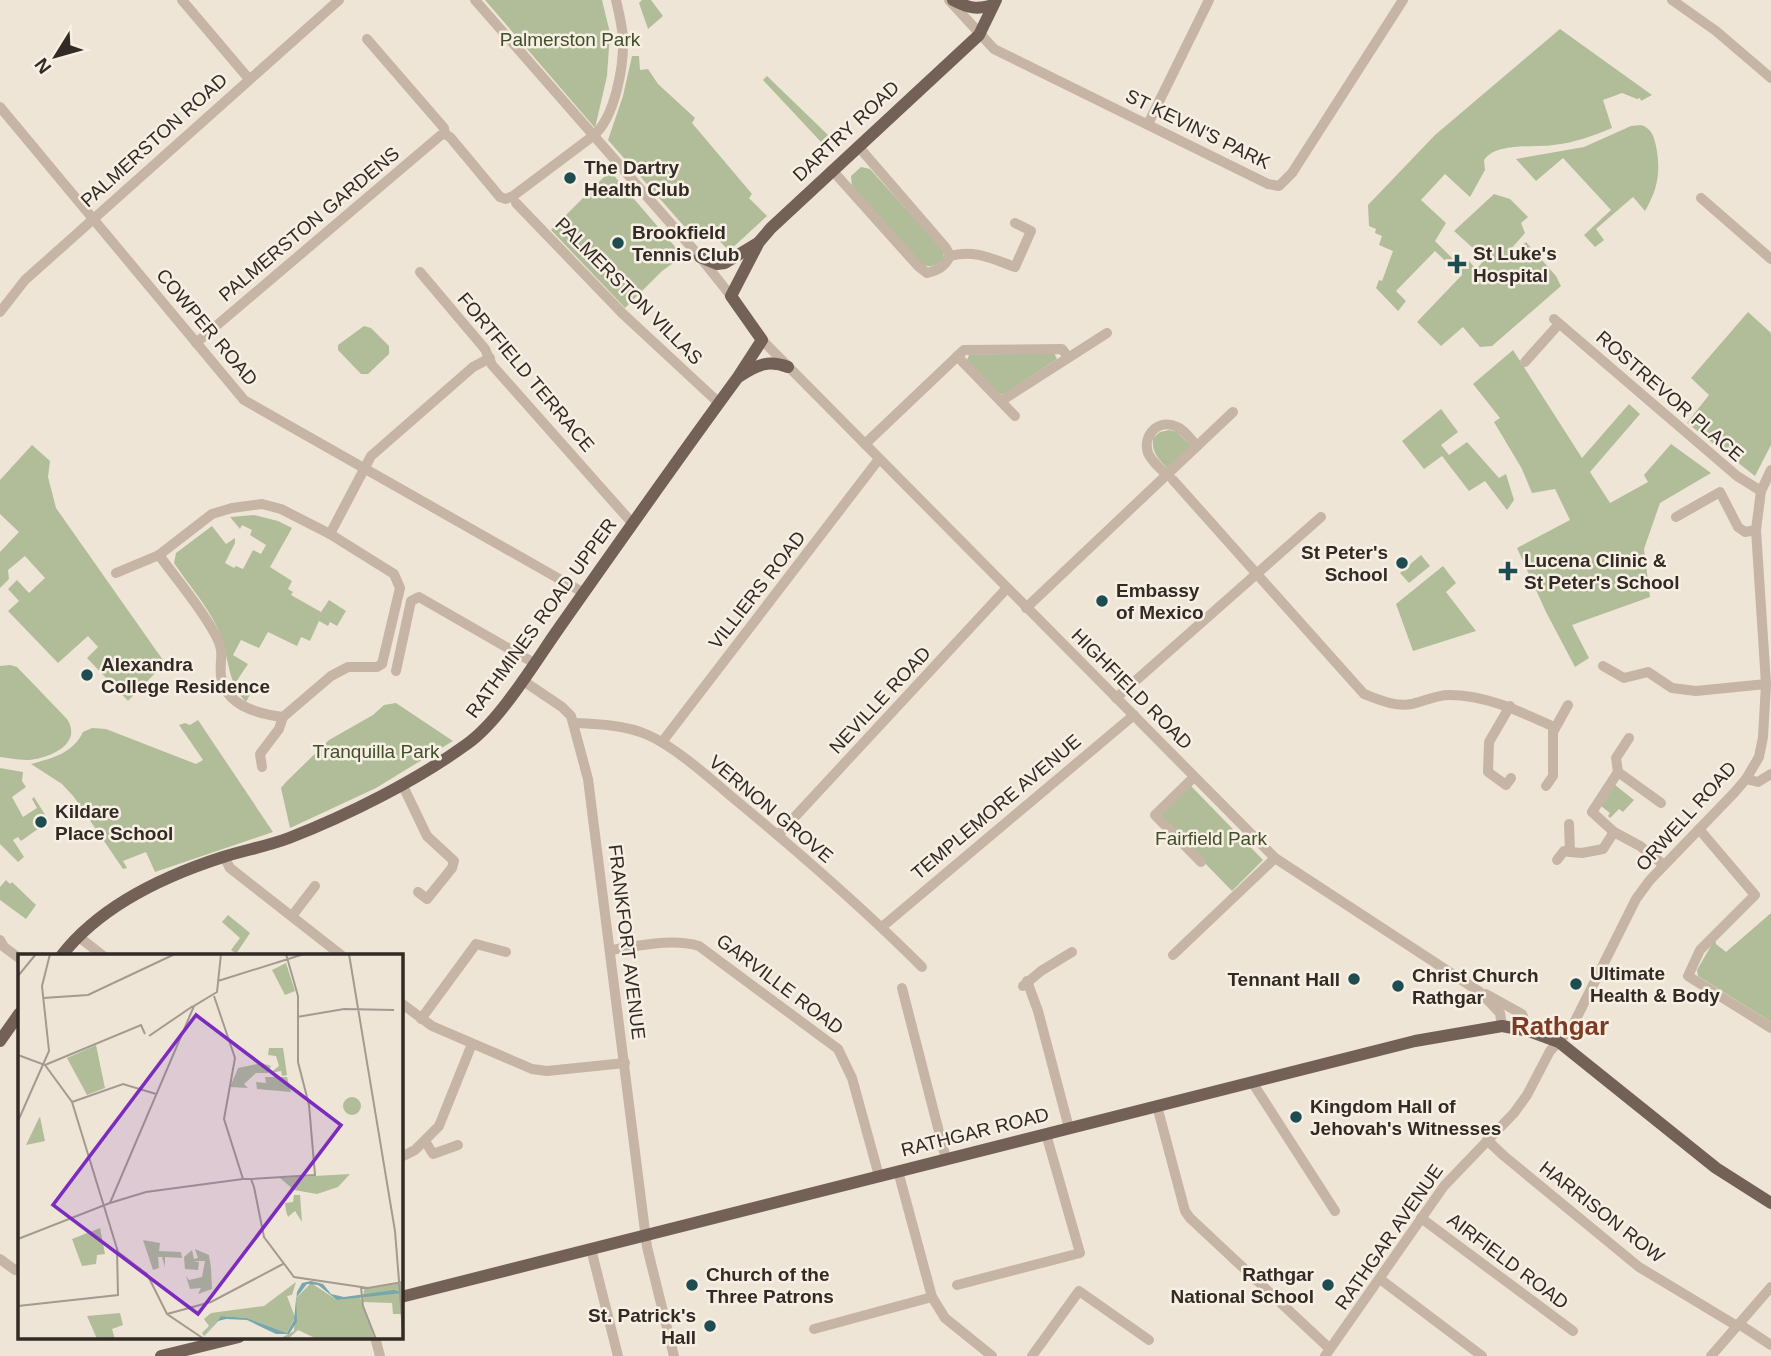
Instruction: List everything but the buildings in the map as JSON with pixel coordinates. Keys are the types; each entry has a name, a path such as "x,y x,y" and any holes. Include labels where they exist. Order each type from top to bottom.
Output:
{"main road":[{"path":"951,0 979,10 994,3"},
{"name":"DARTRY ROAD","path":"731,296 759,242 771,228 979,35 994,3"},
{"path":"700,257 717,264 725,263 759,242"},
{"path":"731,296 762,340"},
{"name":"RATHMINES ROAD UPPER","path":"63,954 117,905 134,895 181,871 288,839 402,784 477,737 492,722 762,340"},
{"path":"738,377 764,363 771,362 788,367"},
{"path":"0,1041 18,1018"},
{"name":"RATHGAR ROAD","path":"402,1297 1415,1041 1502,1026 1529,1031 1559,1042 1716,1168 1771,1203"},
{"path":"161,1356 235,1338"}],"street":[{"path":"182,0 249,79"},
{"name":"PALMERSTON ROAD","path":"0,312 25,280 339,0"},
{"path":"475,0 731,296"},
{"path":"368,39 444,128 445,134 500,197 506,200 593,136 600,130 609,114 618,83 623,41 616,0"},
{"name":"ST KEVIN'S PARK","path":"951,0 979,35 994,48 1268,184 1279,186 1292,173 1403,0"},
{"path":"1147,124 1209,0"},
{"path":"1677,1 1771,78"},
{"name":"COWPER ROAD","path":"0,107 244,400 584,593"},
{"name":"PALMERSTON GARDENS","path":"196,343 445,134"},
{"path":"858,146 950,256"},
{"path":"832,170 927,273 938,271 950,256 961,253 987,256 1015,267 1031,231 1014,223"},
{"path":"1701,198 1771,259"},
{"name":"PALMERSTON VILLAS","path":"516,203 622,313 719,403"},
{"name":"FORTFIELD TERRACE","path":"420,272 485,349 492,365 634,524"},
{"name":"ROSTREVOR PLACE","path":"1525,362 1556,322 1737,476 1761,491"},
{"path":"1001,401 1107,333"},
{"name":"HIGHFIELD ROAD","path":"762,340 1275,858 1480,992 1500,1013 1502,1026"},
{"path":"865,443 964,350 1062,349 1068,357"},
{"path":"957,356 1015,416"},
{"path":"330,534 371,456 473,367 490,358"},
{"path":"1026,608 1170,477 1197,446 1233,412"},
{"path":"1197,446 1176,426 1163,425 1147,437 1147,450 1154,462 1364,694 1394,705 1409,705 1448,695 1476,699 1510,706 1554,727"},
{"name":"VILLIERS ROAD","path":"662,742 879,459"},
{"name":"ORWELL ROAD","path":"1559,1042 1572,1027 1636,899 1664,865 1746,779 1759,757 1764,730 1766,684 1756,530 1761,491 1771,470"},
{"path":"1676,517 1720,492 1738,527 1745,532 1756,530"},
{"path":"1758,506 1771,502"},
{"path":"116,573 159,555 212,514 262,504 281,509 330,534 394,574 400,588 382,664 369,668 348,667 331,676 283,717 279,729 260,754 262,767"},
{"path":"1116,698 1321,517"},
{"path":"159,555 214,633 223,652 221,676 227,690 239,705 262,715 283,717"},
{"name":"NEVILLE ROAD","path":"778,835 1007,588"},
{"path":"396,671 411,601 419,597 534,663"},
{"path":"1603,666 1623,678 1648,672 1672,688 1696,691 1766,684"},
{"path":"522,680 562,707 574,723"},
{"path":"1546,786 1553,776 1554,727 1569,705"},
{"path":"1505,785 1488,772 1489,741 1510,706"},
{"name":"TEMPLEMORE AVENUE","path":"882,927 1134,715"},
{"name":"VERNON GROVE","path":"574,723 629,729 662,742 778,835 882,927 922,967"},
{"name":"FRANKFORT AVENUE","path":"574,723 588,779 645,1235 674,1356"},
{"path":"1629,738 1616,758 1618,772 1592,812 1614,832 1640,846 1664,865"},
{"path":"1759,757 1771,762"},
{"path":"1618,772 1661,803"},
{"path":"1746,779 1758,782 1771,775"},
{"path":"1194,777 1155,815 1201,862"},
{"path":"402,784 427,836 454,861 452,868 427,900 418,892"},
{"path":"1569,824 1570,852"},
{"path":"1699,829 1755,895 1700,950 1688,975 1771,1028"},
{"path":"1557,860 1564,851 1582,853 1603,849 1614,832"},
{"path":"224,857 230,868 340,954"},
{"path":"1173,955 1275,858"},
{"path":"292,916 315,886"},
{"path":"79,937 101,954"},
{"path":"0,940 4,947 18,957"},
{"name":"GARVILLE ROAD","path":"611,950 669,942 685,942 699,946 838,1049 852,1078 878,1176"},
{"path":"421,1018 476,944 506,952"},
{"path":"1069,1128 1038,1011 1025,985 1072,952"},
{"path":"902,988 946,1159"},
{"path":"1480,992 1522,1014 1529,1031"},
{"path":"402,1004 421,1018 472,1044 532,1069 547,1071 625,1063"},
{"name":"RATHGAR AVENUE","path":"1328,1352 1444,1185 1519,1107 1550,1051 1559,1042"},
{"path":"402,1156 415,1150 439,1126 472,1044"},
{"path":"1252,1082 1335,1211"},
{"path":"1157,1106 1185,1211 1328,1352"},
{"path":"957,1285 1084,1254 1046,1134"},
{"name":"HARRISON ROW","path":"1487,1140 1639,1267 1771,1345"},
{"path":"425,1141 432,1154 458,1145"},
{"path":"898,1171 932,1297 945,1318 992,1356"},
{"name":"AIRFIELD ROAD","path":"1422,1218 1573,1331"},
{"path":"590,1249 618,1356"},
{"path":"0,1259 15,1270"},
{"path":"1380,1279 1482,1356"},
{"path":"1711,1356 1771,1287"},
{"path":"1032,1356 1079,1291 1149,1340"},
{"path":"814,1329 932,1297"},
{"path":"374,1338 380,1356"}],"green space":[{"name":"Palmerston Park","path":"485,0 602,0 610,33 607,76 595,128"},
{"path":"642,0 651,0 663,16 648,29 639,3"},
{"path":"1560,29 1652,95 1641,101 1640,98 1622,93 1603,100 1612,128 1598,134 1568,143 1497,150 1484,160 1485,170 1470,197 1445,174 1421,200 1446,223 1435,241 1461,267 1468,260 1475,271 1485,259 1454,231 1494,194 1510,199 1528,217 1521,223 1525,233 1510,250 1514,253 1526,242 1556,276 1561,286 1492,346 1480,347 1463,327 1441,346 1417,322 1461,276 1435,251 1396,291 1406,301 1398,311 1376,288 1379,280 1382,281 1393,251 1379,245 1382,236 1369,226 1368,205 1435,135"},
{"path":"632,56 639,56 640,70 648,69 658,84 695,118 692,123 752,194 749,198 767,216 729,251 715,236 708,241 703,236 697,241 608,140 623,96"},
{"path":"767,76 828,135 821,142 763,80"},
{"path":"1641,125 1652,133 1656,146 1658,172 1653,195 1645,211 1633,197 1596,229 1604,240 1595,247 1584,235 1611,210 1563,158 1536,181 1516,159 1584,147 1631,126"},
{"path":"861,167 870,169 943,250 944,258 931,266 921,264 852,186 851,176"},
{"name":"Brookfield Tennis Club","path":"610,171 683,256 662,271 625,308 551,230"},
{"path":"1748,312 1771,333 1771,445 1755,476 1687,423 1709,395 1691,378"},
{"path":"364,326 371,328 389,346 389,354 368,374 361,374 338,350 338,345"},
{"path":"1513,350 1582,458 1629,404 1640,414 1590,472 1610,503 1648,482 1644,475 1671,444 1711,473 1660,503 1644,549 1650,597 1572,625 1589,658 1575,667 1517,548 1570,520 1555,489 1532,493 1522,469 1494,422 1500,418 1473,384"},
{"path":"1054,353 1057,359 1004,394 998,394 967,360 969,355"},
{"path":"1441,409 1458,432 1441,445 1449,455 1467,442 1499,478 1506,474 1514,500 1507,510 1485,481 1469,491 1442,456 1424,469 1402,441"},
{"path":"1160,432 1177,432 1192,447 1169,470 1156,456 1153,438"},
{"path":"32,445 50,461 48,477 56,508 165,663 128,701 87,658 98,647 88,636 58,663 8,611 19,601 8,589 17,580 29,593 45,578 25,556 8,570 9,579 0,588 0,552 19,532 0,514 0,480"},
{"path":"254,515 292,528 270,567 292,581 288,589 293,592 291,595 321,612 329,600 346,611 337,626 330,622 328,626 319,621 310,641 301,637 297,646 268,632 259,648 241,640 233,655 248,664 236,682 252,691 246,702 234,685 224,646 213,619 174,563 176,553 212,526 226,544 235,538 225,563 243,569 253,550 261,554 266,545 250,535 252,530 242,525 240,529 230,517"},
{"path":"1421,555 1430,566 1409,583 1400,573"},
{"path":"1443,566 1456,583 1446,592 1476,631 1413,651 1396,604"},
{"path":"0,666 17,667 67,719 71,736 62,748 54,753 29,760 0,757"},
{"name":"Tranquilla Park","path":"396,703 453,741 376,788 290,828 281,788 286,782 329,740 373,715 384,705"},
{"path":"198,720 273,832 155,872 146,852 123,861 127,868 123,869 74,797 62,784 31,764 62,754 74,745 83,732 92,728 106,729 196,764 203,760 179,725 190,725"},
{"path":"0,768 23,772 22,781 26,787 12,797 23,817 37,808 32,799 34,797 49,821 21,841 18,837 13,840 24,857 18,862 0,844"},
{"name":"Fairfield Park","path":"1190,785 1263,860 1232,891 1158,815"},
{"path":"1615,785 1634,800 1623,812 1619,809 1610,818 1610,813 1601,806"},
{"path":"6,880 10,884 12,882 36,905 26,919 0,900 0,887"},
{"path":"1771,913 1771,1022 1698,976 1697,970 1715,939 1716,944 1726,952"},
{"path":"228,915 250,933 236,954 231,950 240,938 222,922"}],"place":[{"name":"The Dartry Health Club","path":"570,178"},
{"name":"Brookfield Tennis Club","path":"618,243"},
{"name":"St Luke's Hospital","path":"1457,264"},
{"name":"St Peter's School","path":"1402,563"},
{"name":"Lucena Clinic & St Peter's School","path":"1508,571"},
{"name":"Embassy of Mexico","path":"1102,601"},
{"name":"Alexandra College Residence","path":"87,675"},
{"name":"Kildare Place School","path":"41,822"},
{"name":"Tennant Hall","path":"1354,979"},
{"name":"Ultimate Health & Body","path":"1576,984"},
{"name":"Christ Church Rathgar","path":"1398,986"},
{"name":"Kingdom Hall of Jehovah's Witnesses","path":"1296,1117"},
{"name":"Church of the Three Patrons","path":"692,1285"},
{"name":"Rathgar National School","path":"1328,1285"},
{"name":"St. Patrick's Hall","path":"710,1326"}],"district":[{"name":"Rathgar","path":"1560,1026"}]}
